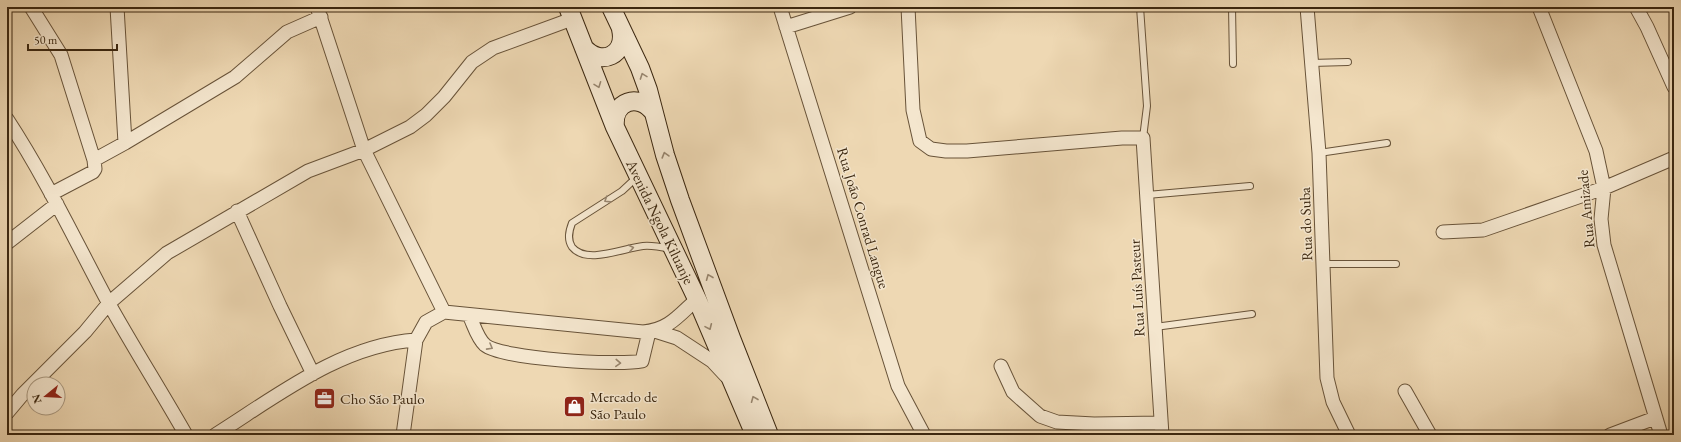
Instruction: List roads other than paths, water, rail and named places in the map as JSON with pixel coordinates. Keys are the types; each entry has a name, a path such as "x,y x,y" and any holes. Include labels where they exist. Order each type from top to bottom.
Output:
{"main road":[{"name":"Avenida Ngola Kiluanje","path":"611,7 640,68 665,155 688,223 730,338 769,435"},
{"name":"Avenida Ngola Kiluanje","path":"570,13 615,127 697,299 755,435"},
{"path":"584,48 589,53 602,58 614,54 622,43 623,36 621,29"},
{"path":"615,127 616,113 625,103 631,101 645,103 654,113"}],"street":[{"path":"7,243 54,199 93,172 95,169 94,160 61,54 31,7"},
{"path":"117,7 119,63 125,143"},
{"name":"Rua João Conrad Langue","path":"780,7 898,386 924,435"},
{"path":"786,27 850,7"},
{"path":"908,7 913,110 916,130 920,142 931,149 946,152 967,151 1122,138 1143,138"},
{"name":"Rua do Suba","path":"1307,7 1319,153 1327,378 1333,402 1349,435"},
{"name":"Rua Amizade","path":"1539,7 1596,151 1604,188 1601,219 1604,245 1661,435"},
{"path":"1636,7 1647,27 1674,87"},
{"path":"94,160 125,143 235,76 287,32 319,12 364,150 444,312"},
{"path":"7,413 23,394 85,332 109,303 167,253 308,171 364,150 399,133 426,115 455,85 464,71 479,56 570,13"},
{"path":"7,119 24,145 109,303 186,435"},
{"name":"Rua Luís Pasteur","path":"1143,138 1161,429"},
{"path":"1443,232 1483,230 1604,188 1674,158"},
{"path":"237,212 313,374"},
{"path":"652,331 664,328 697,299"},
{"path":"403,435 416,340 426,322 444,312 652,331 677,338 699,352 722,371 737,390"},
{"path":"469,315 480,339 494,350 528,356 583,362 629,364 642,361 652,331"},
{"path":"215,435 313,374 362,350 398,341 416,340"},
{"path":"1001,366 1013,392 1040,416 1057,422 1161,429"},
{"path":"1405,391 1430,435"},
{"path":"1610,435 1655,418"}],"lane":[{"path":"1140,7 1147,106 1143,138"},
{"path":"1232,7 1233,64"},
{"path":"1311,62 1348,62"},
{"path":"1319,153 1387,144"},
{"path":"638,176 622,191 572,223 569,231 569,240 571,245 576,252 593,255 612,253 644,245 673,249"},
{"path":"1147,195 1250,186"},
{"path":"1323,264 1396,264"},
{"path":"1155,327 1252,314"}],"place":[{"name":"Cho São Paulo","path":"325,399"},
{"name":"Mercado de São Paulo","path":"575,406"}]}
